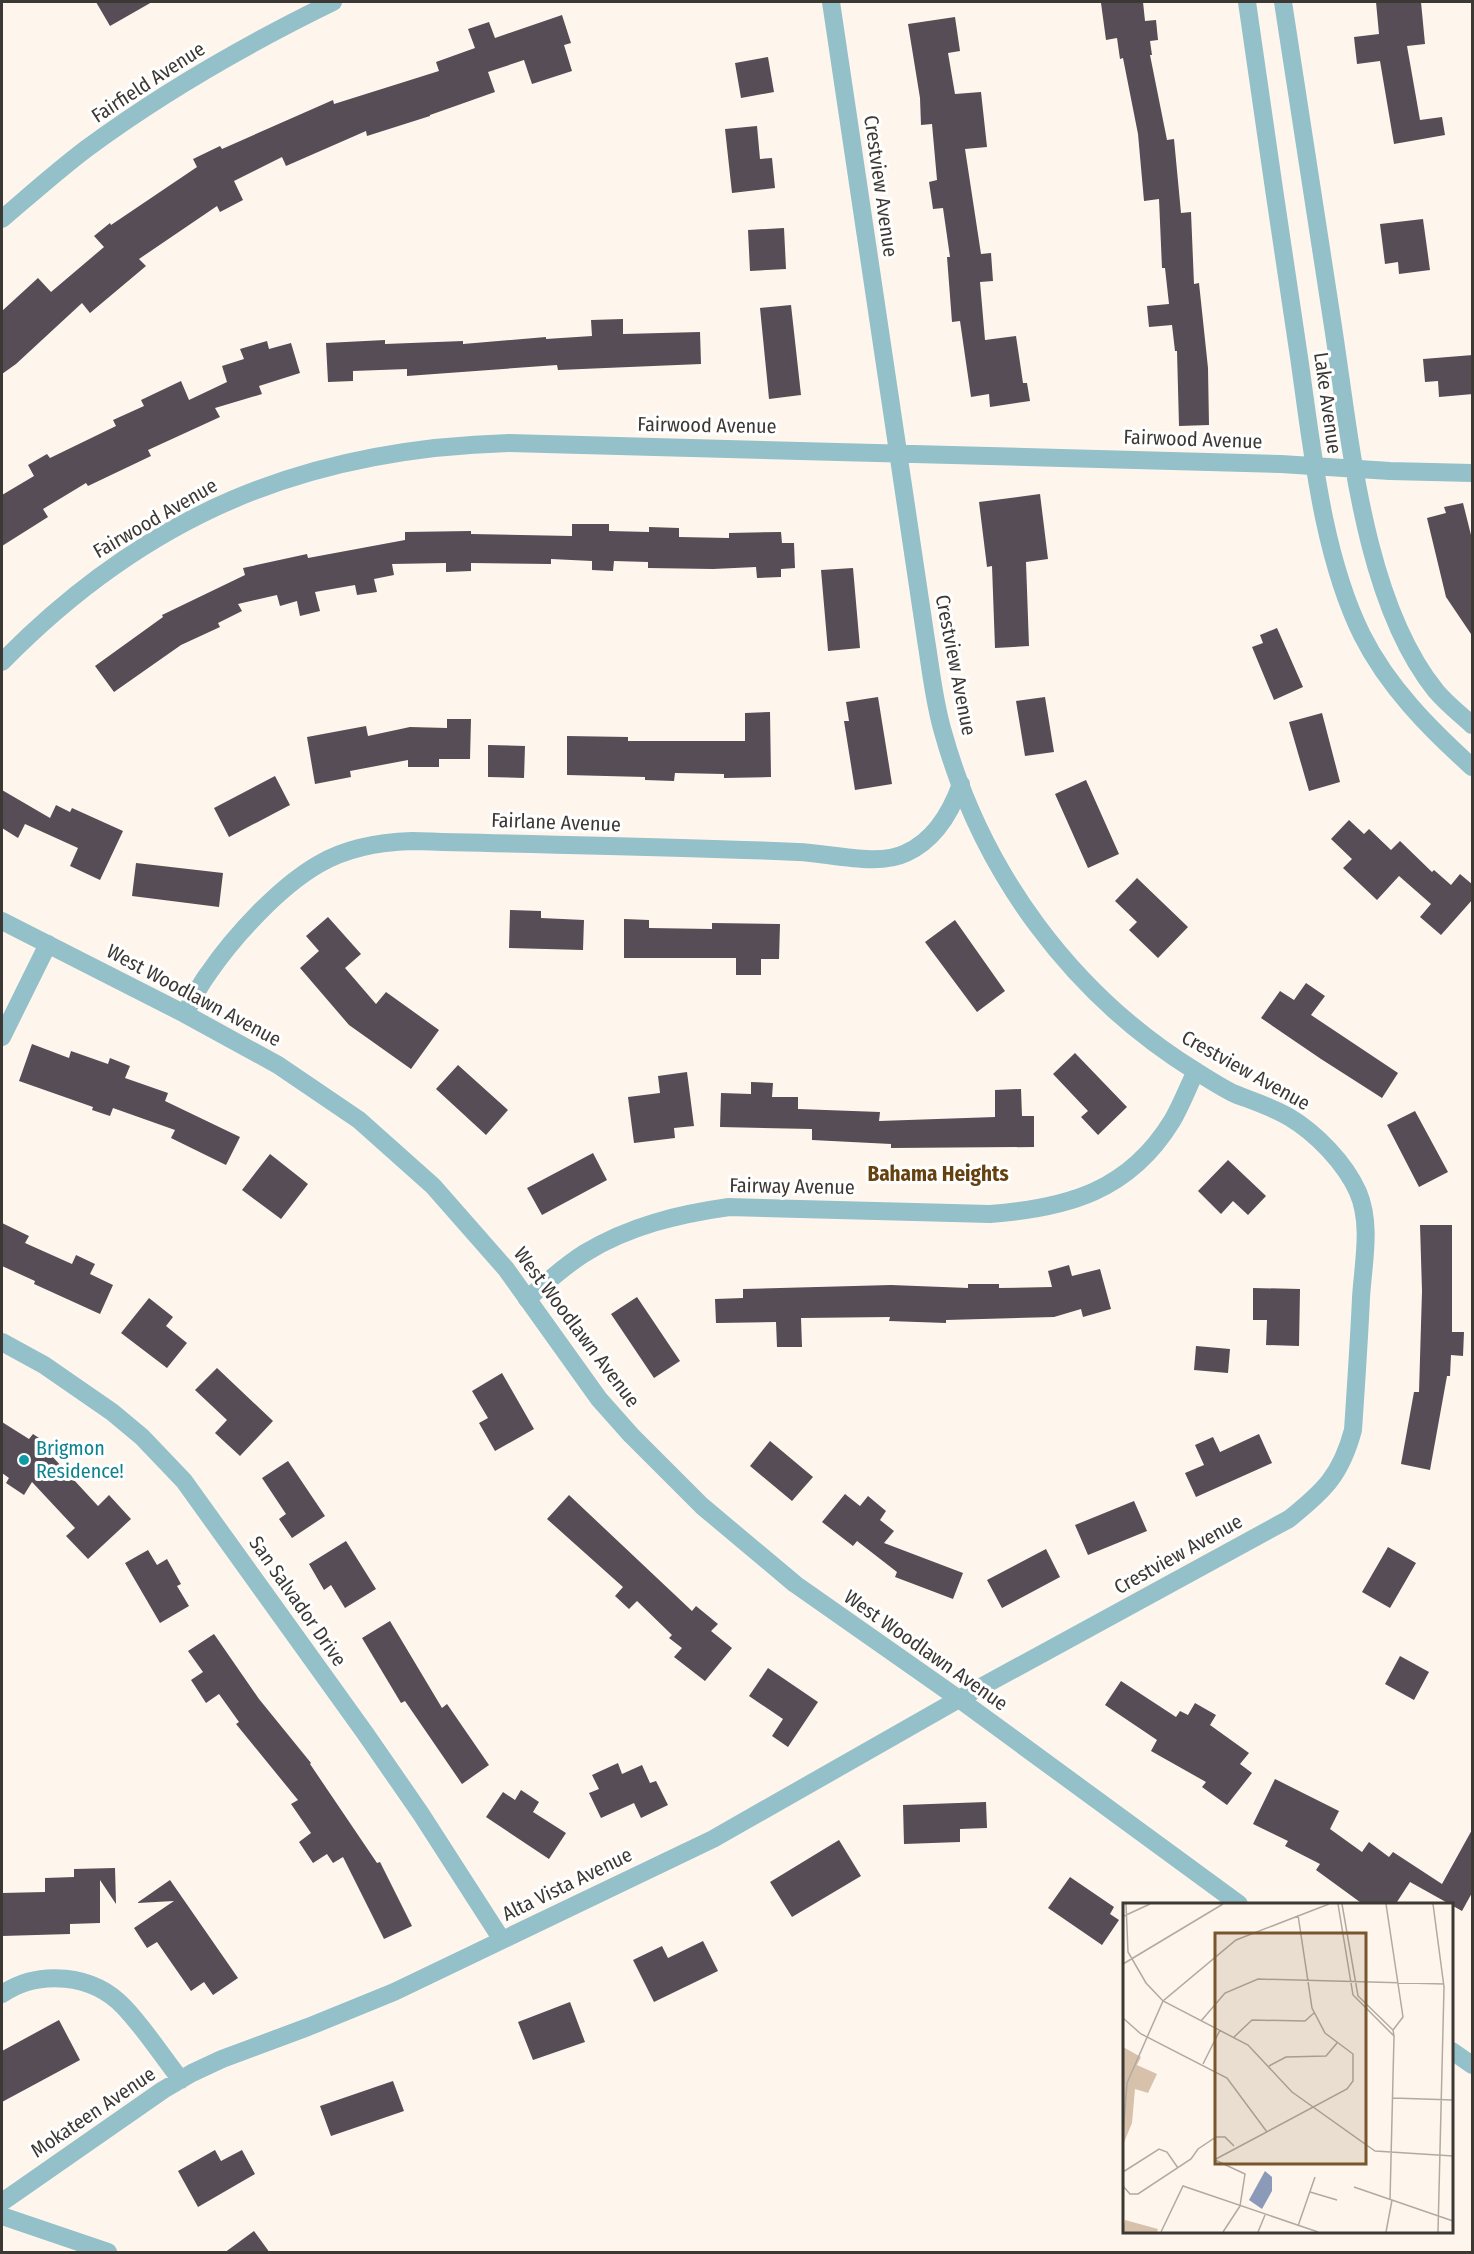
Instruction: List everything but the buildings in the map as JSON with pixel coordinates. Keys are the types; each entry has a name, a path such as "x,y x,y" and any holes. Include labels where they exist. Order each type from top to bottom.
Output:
{"street":[{"name":"Fairfield Avenue","path":"2,219 85,150 144,109 225,59 333,2"},
{"name":"Crestview Avenue","path":"831,2 926,640 942,731 961,784 998,862 1028,914 1077,975 1117,1014 1152,1042 1232,1092 1296,1122 1328,1150 1350,1177 1358,1192 1366,1224 1353,1430 1342,1464 1320,1494 1289,1519 959,1699"},
{"name":"Lake Avenue","path":"1247,2 1315,466 1338,577 1363,637 1380,665 1399,691 1448,745 1473,767"},
{"name":"Lake Avenue","path":"1283,2 1355,469 1370,544 1380,581 1415,660 1436,691 1473,725"},
{"name":"Fairwood Avenue","path":"2,662 57,610 94,580 132,553 186,522 266,486 349,461 417,449 463,444 509,443 898,453 1473,473"},
{"name":"Fairlane Avenue","path":"185,1014 207,974 241,932 293,882 320,864 364,846 388,842 436,841 801,852 881,859 905,854 921,844 946,817 961,784"},
{"name":"West Woodlawn Avenue","path":"2,921 185,1014 278,1065 320,1091 359,1120 433,1186 506,1269 599,1399 631,1435 702,1506 795,1584 959,1699 1236,1903"},
{"path":"2,1037 48,944"},
{"name":"Fairway Avenue","path":"527,1299 562,1270 607,1241 632,1230 696,1211 729,1207 990,1214 1055,1206 1083,1197 1105,1187 1144,1157 1173,1119 1196,1071"},
{"name":"San Salvador Drive","path":"2,1341 44,1365 112,1412 142,1437 198,1498 422,1814 502,1940"},
{"name":"Alta Vista Avenue","path":"181,2080 222,2059 394,1992 713,1839 959,1699"},
{"path":"2,1994 11,1987 33,1980 50,1978 66,1978 98,1988 124,2007 181,2080"},
{"path":"1453,2052 1473,2065"},
{"name":"Mokateen Avenue","path":"2,2202 163,2090 181,2080"},
{"path":"2,2216 108,2253"}],"place":[{"name":"Brigmon Residence!","path":"24,1460"}],"district":[{"name":"Bahama Heights","path":"938,1174"}]}
